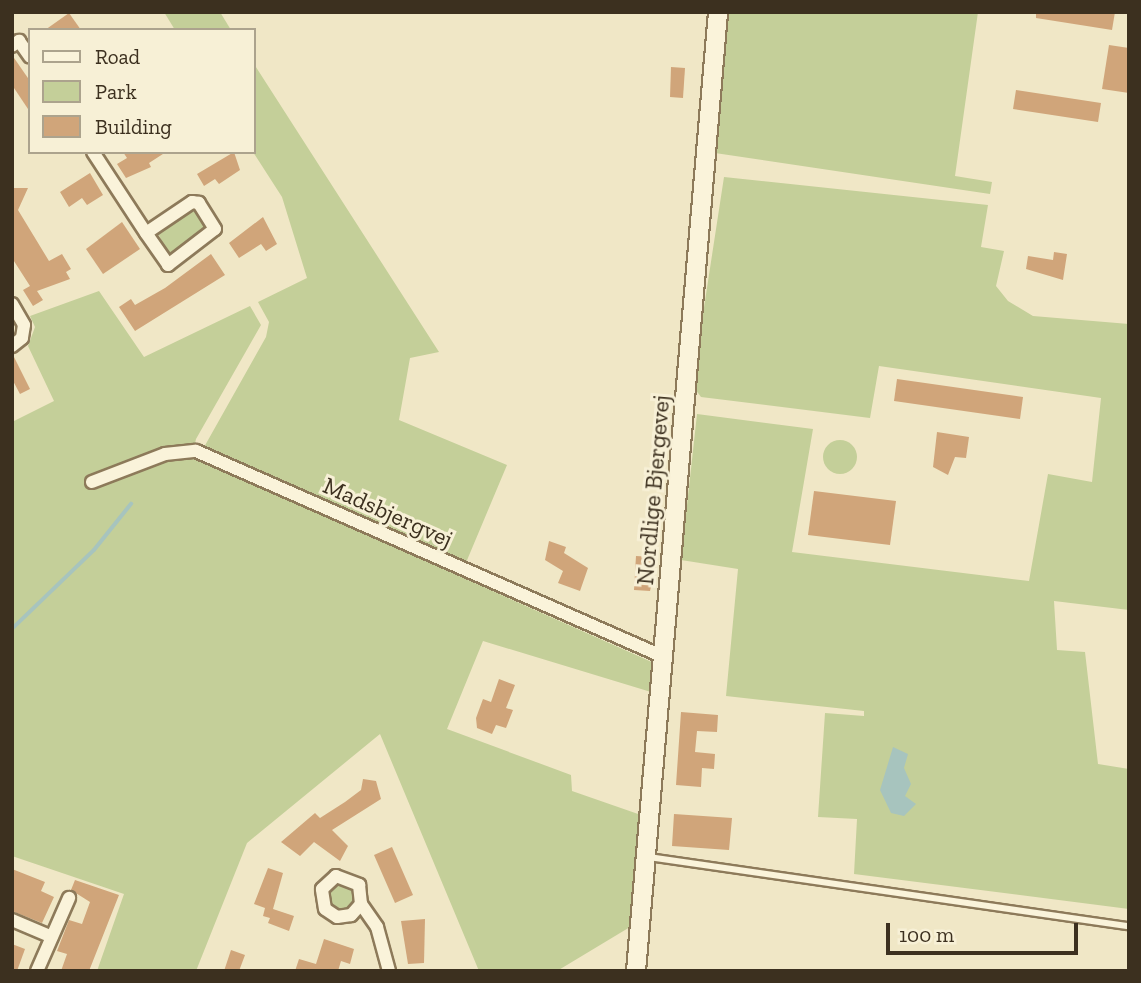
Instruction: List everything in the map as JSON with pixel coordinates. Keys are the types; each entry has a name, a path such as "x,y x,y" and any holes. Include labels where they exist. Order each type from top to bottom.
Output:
{"street":[{"name":"Nordlige Bjergevej","path":"636,971 718,12"},
{"path":"12,46 19,41 28,54"},
{"path":"94,154 146,233 168,265 212,236 215,229 199,204 192,202 146,233"},
{"path":"12,304 24,325 22,338 12,346"},
{"name":"Madsbjergvej","path":"92,482 165,454 196,452 664,657"},
{"path":"37,971 69,898"},
{"path":"361,904 377,927 389,971"},
{"path":"12,920 52,937"}],"lane":[{"path":"646,857 1129,926"}],"green space":[{"path":"164,12 220,12 230,28 174,28"},
{"path":"728,12 978,12 955,176 992,182 990,194 715,153"},
{"path":"256,67 439,352 410,358 399,420 507,465 465,565 203,449 266,337 269,322 258,302 307,278 282,197 254,154"},
{"path":"724,177 988,205 981,247 1004,251 996,286 1008,301 1033,316 1129,324 1129,610 1054,601 1057,650 1085,652 1098,764 1129,769 1129,909 854,874 857,819 818,817 825,713 864,716 864,711 726,696 738,569 681,560 697,414 813,429 792,552 1029,581 1048,474 1092,482 1101,398 879,366 870,418 701,397 695,389 699,340"},
{"path":"192,211 201,214 207,229 175,254 167,253 158,233"},
{"path":"99,291 144,357 250,306 261,325 196,439 192,457 654,663 651,692 483,641 447,729 571,775 572,791 641,815 630,927 557,971 479,971 380,734 247,843 196,971 97,971 124,894 12,856 12,422 54,401 28,346 35,327 30,316"},
{"path":"840,440 852,445 857,457 852,469 840,474 828,469 823,457 828,445"},
{"path":"337,882 354,888 355,903 348,911 329,906 327,892"}],"water":[{"path":"893,747 908,754 904,768 911,784 905,796 916,804 904,816 891,813 880,790"}],"building":[{"path":"1036,12 1115,12 1112,30 1036,18"},
{"path":"69,13 80,28 48,28"},
{"path":"1109,45 1129,48 1129,93 1102,89"},
{"path":"12,55 28,78 28,109 12,85"},
{"path":"671,67 685,68 683,98 670,97"},
{"path":"1016,90 1101,103 1098,122 1013,109"},
{"path":"124,154 163,154 149,163 151,167 126,178 117,164 127,158"},
{"path":"231,154 235,154 240,170 219,184 215,179 204,186 197,174"},
{"path":"90,173 103,195 87,205 82,198 69,207 60,192"},
{"path":"12,188 28,188 18,210 49,261 62,254 71,269 66,272 70,279 37,291 43,300 33,306 23,290 30,286 12,258"},
{"path":"263,217 277,244 266,251 261,244 239,258 229,243"},
{"path":"122,222 140,249 103,274 86,249"},
{"path":"1054,252 1067,254 1063,280 1026,269 1028,256 1053,260"},
{"path":"211,254 225,275 135,331 119,307 131,299 135,305 165,288"},
{"path":"13,355 30,389 20,394 12,379"},
{"path":"897,379 1023,397 1020,419 894,401"},
{"path":"937,432 969,437 966,458 955,457 948,475 933,467"},
{"path":"814,491 896,501 890,545 808,535"},
{"path":"549,541 566,547 564,553 588,568 580,591 558,583 563,571 545,560"},
{"path":"636,556 652,557 656,565 650,591 634,590"},
{"path":"499,679 515,685 506,708 513,710 506,728 496,725 492,734 477,728 476,718 483,699 491,702"},
{"path":"681,712 718,715 717,732 697,731 695,752 715,754 714,769 702,768 701,787 676,785"},
{"path":"363,779 376,781 381,799 332,830 348,846 340,861 314,842 300,856 281,842 315,813 320,818 361,790"},
{"path":"674,814 732,818 729,850 672,846"},
{"path":"392,847 413,895 395,903 374,855"},
{"path":"268,868 283,873 273,909 294,916 289,931 268,923 270,918 263,916 265,908 254,904"},
{"path":"12,869 45,882 41,891 54,897 42,923 12,911"},
{"path":"75,880 119,895 89,971 61,971 67,954 57,951 69,920 82,924 90,902 71,890"},
{"path":"425,919 424,963 408,964 401,921"},
{"path":"324,939 354,949 350,964 341,961 338,971 295,971 299,959 316,964"},
{"path":"12,944 25,949 17,971 12,971"},
{"path":"231,950 245,955 239,971 224,971"}],"waterway":[{"path":"13,628 94,550 131,504"}]}
